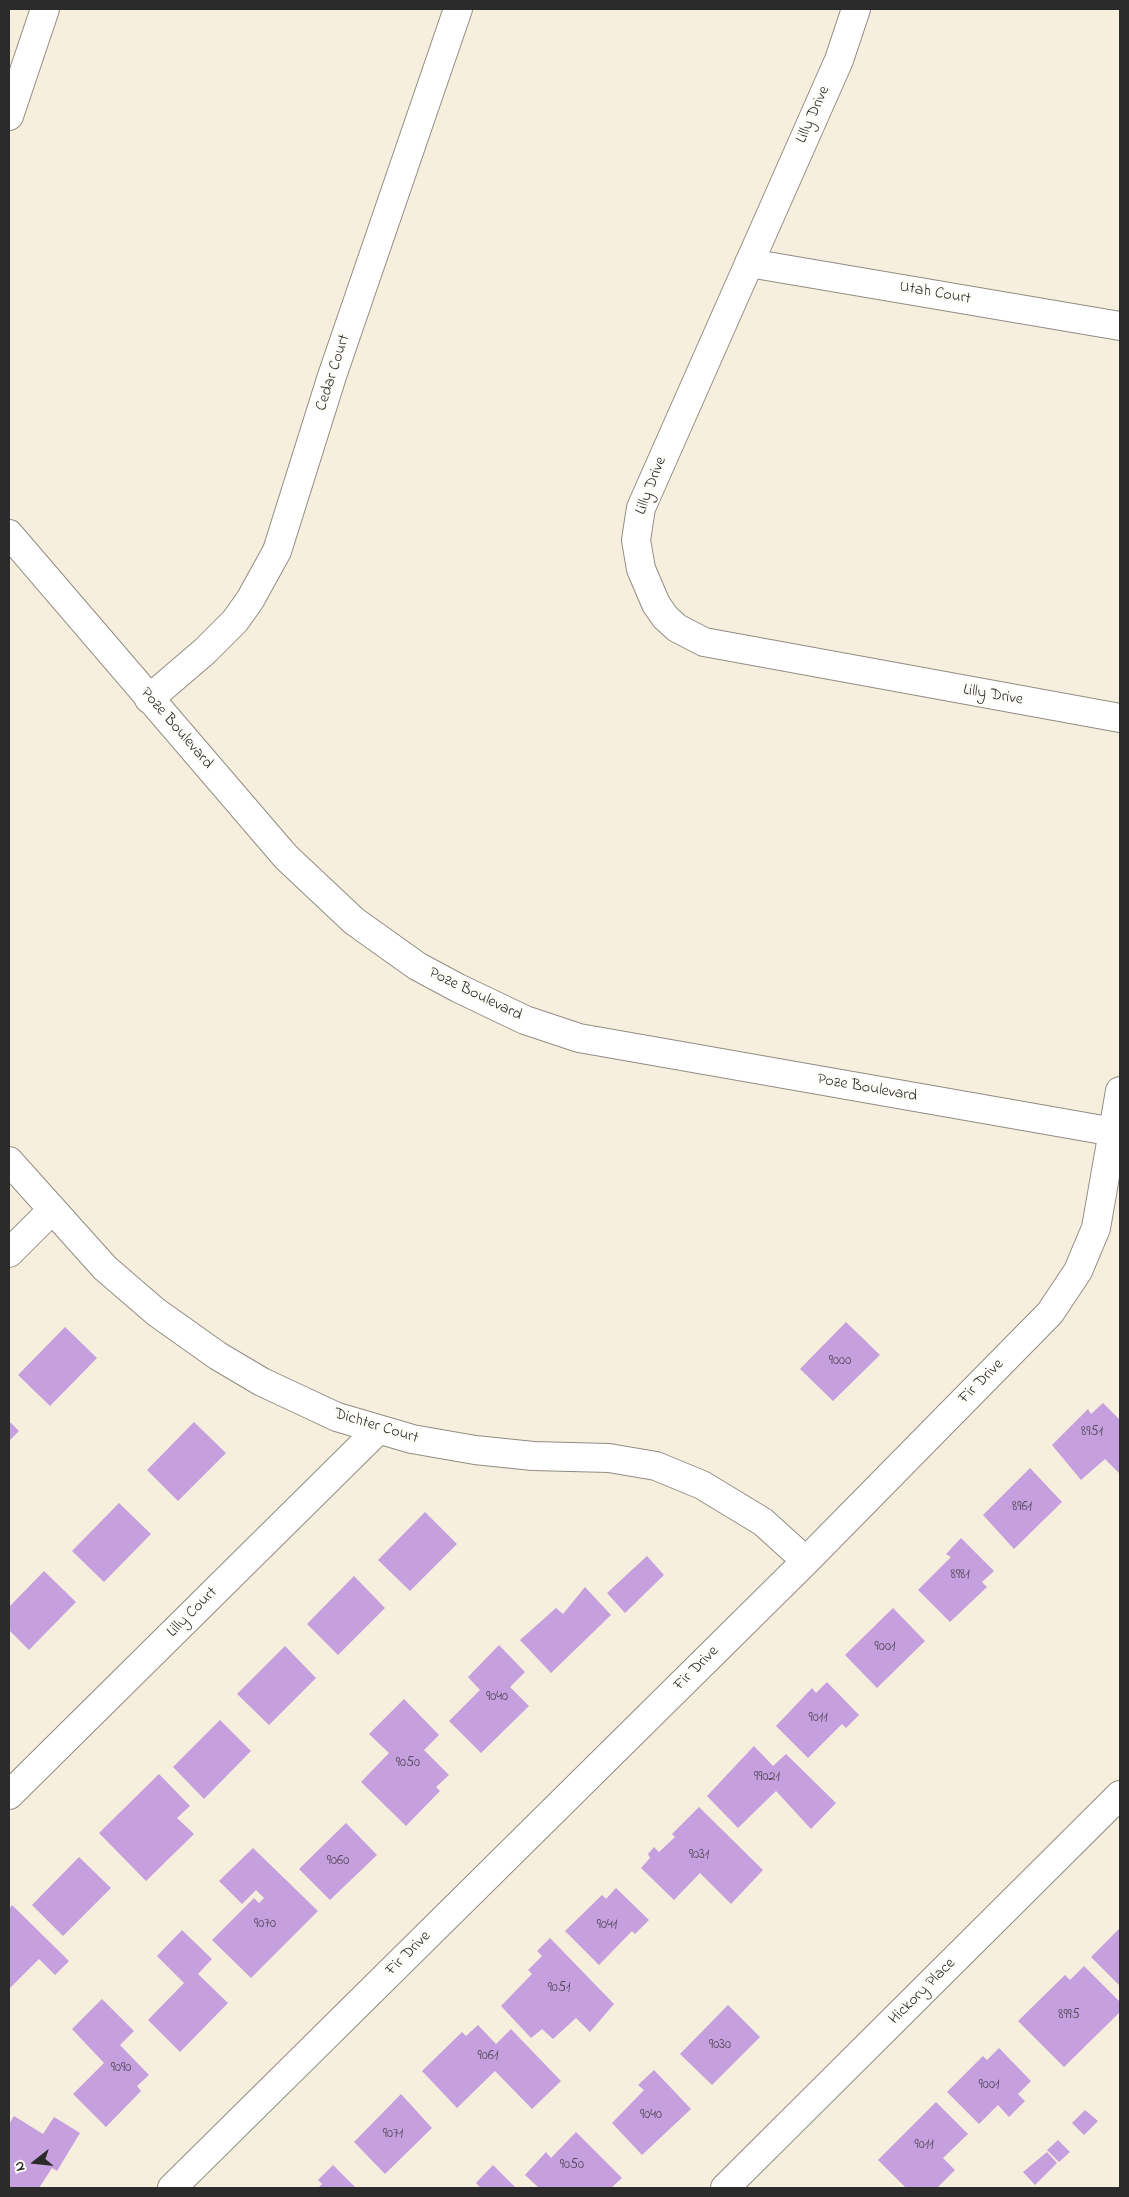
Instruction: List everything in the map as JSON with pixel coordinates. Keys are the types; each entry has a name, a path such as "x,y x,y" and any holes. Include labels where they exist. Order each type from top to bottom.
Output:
{"street":[{"path":"9,116 45,9"},
{"name":"Cedar Court","path":"149,699 206,651 235,622 250,600 277,551 332,376 458,9"},
{"name":"Lilly Drive","path":"856,9 839,60 641,508 636,540 641,569 656,604 666,617 677,628 704,642 1120,718"},
{"name":"Utah Court","path":"749,263 1120,326"},
{"name":"Poze Boulevard","path":"9,534 286,857 334,904 417,966 525,1020 579,1038 1117,1132"},
{"name":"Fir Drive","path":"172,2188 806,1561 1050,1313 1066,1293 1078,1271 1096,1228 1117,1132 1120,1091"},
{"name":"Dichter Court","path":"9,1160 52,1211 105,1268 156,1312 218,1356 300,1401 378,1430 412,1439 475,1450 533,1456 608,1458 656,1466 702,1485 763,1522 806,1561"},
{"path":"9,1253 52,1211"},
{"name":"Lilly Court","path":"9,1795 378,1430"},
{"name":"Hickory Place","path":"725,2188 1120,1795"}],"building":[{"path":"846,1322 880,1355 833,1401 800,1369"},
{"path":"65,1327 97,1358 50,1406 18,1375"},
{"path":"1103,1403 1120,1420 1120,1474 1105,1459 1081,1480 1052,1445 1088,1409 1091,1414"},
{"path":"9,1421 19,1431 9,1441"},
{"path":"194,1422 226,1453 178,1501 147,1470"},
{"path":"1030,1468 1062,1502 1014,1549 983,1515"},
{"path":"119,1503 151,1534 104,1582 72,1551"},
{"path":"425,1512 457,1544 410,1591 378,1560"},
{"path":"961,1538 994,1571 982,1582 987,1587 950,1622 918,1590 951,1557 946,1554"},
{"path":"647,1556 664,1575 625,1613 607,1593"},
{"path":"44,1571 76,1602 29,1650 9,1630 9,1607"},
{"path":"354,1576 385,1608 338,1655 307,1624"},
{"path":"585,1587 611,1615 551,1673 520,1640 556,1608 563,1614"},
{"path":"893,1608 925,1641 877,1688 845,1655"},
{"path":"499,1645 525,1672 510,1687 529,1706 481,1753 449,1721 480,1690 468,1677"},
{"path":"285,1646 316,1678 269,1725 237,1694"},
{"path":"827,1682 859,1715 846,1728 842,1724 808,1758 776,1726 812,1688 816,1693"},
{"path":"404,1699 439,1735 424,1750 449,1775 436,1787 440,1791 406,1826 361,1782 389,1753 369,1734"},
{"path":"220,1720 251,1751 204,1799 173,1767"},
{"path":"754,1746 773,1766 786,1754 836,1803 811,1829 776,1791 738,1828 707,1796"},
{"path":"159,1774 190,1806 177,1818 194,1834 146,1881 99,1833"},
{"path":"699,1807 763,1870 731,1904 700,1873 674,1900 641,1868 650,1858 648,1854 654,1847 659,1852 675,1837 672,1834"},
{"path":"346,1823 377,1855 330,1900 299,1869"},
{"path":"253,1848 318,1911 251,1978 212,1940 254,1898 259,1903 264,1898 256,1890 242,1904 219,1881"},
{"path":"79,1857 111,1888 63,1936 32,1905"},
{"path":"616,1888 649,1920 635,1934 632,1931 599,1965 565,1931 602,1895 606,1899"},
{"path":"12,1905 69,1961 55,1975 39,1959 9,1989 9,1909"},
{"path":"1120,1928 1120,1986 1091,1957"},
{"path":"182,1930 212,1959 198,1974 228,2003 180,2052 148,2020 184,1983 157,1956"},
{"path":"550,1938 614,2004 590,2032 576,2018 553,2039 542,2029 531,2038 501,2006 532,1974 528,1970 542,1956 537,1951"},
{"path":"1084,1966 1120,2002 1120,2012 1064,2067 1018,2021 1065,1975 1070,1980"},
{"path":"102,1999 134,2031 120,2045 149,2075 137,2086 141,2091 106,2127 73,2094 104,2063 72,2029"},
{"path":"728,2005 760,2037 712,2085 680,2054"},
{"path":"478,2025 496,2044 511,2029 561,2081 532,2109 495,2071 457,2108 422,2071 462,2032 466,2036"},
{"path":"999,2048 1031,2081 1018,2094 1025,2101 1009,2117 998,2105 979,2124 947,2092 983,2056 987,2060"},
{"path":"654,2070 691,2109 642,2155 612,2123 644,2090 638,2085"},
{"path":"401,2094 432,2128 385,2174 354,2142"},
{"path":"936,2102 968,2134 943,2158 955,2170 937,2188 906,2188 878,2160"},
{"path":"1085,2110 1098,2121 1084,2135 1072,2123"},
{"path":"14,2116 43,2134 54,2117 80,2133 57,2171 52,2168 39,2188 9,2188 9,2124"},
{"path":"576,2132 622,2178 611,2188 539,2188 525,2175 546,2152 551,2158"},
{"path":"1058,2140 1070,2152 1059,2162 1047,2150"},
{"path":"1047,2152 1057,2163 1035,2185 1023,2172"},
{"path":"333,2165 356,2188 318,2188 322,2184 318,2180"},
{"path":"493,2165 516,2188 481,2188 476,2183"}]}
